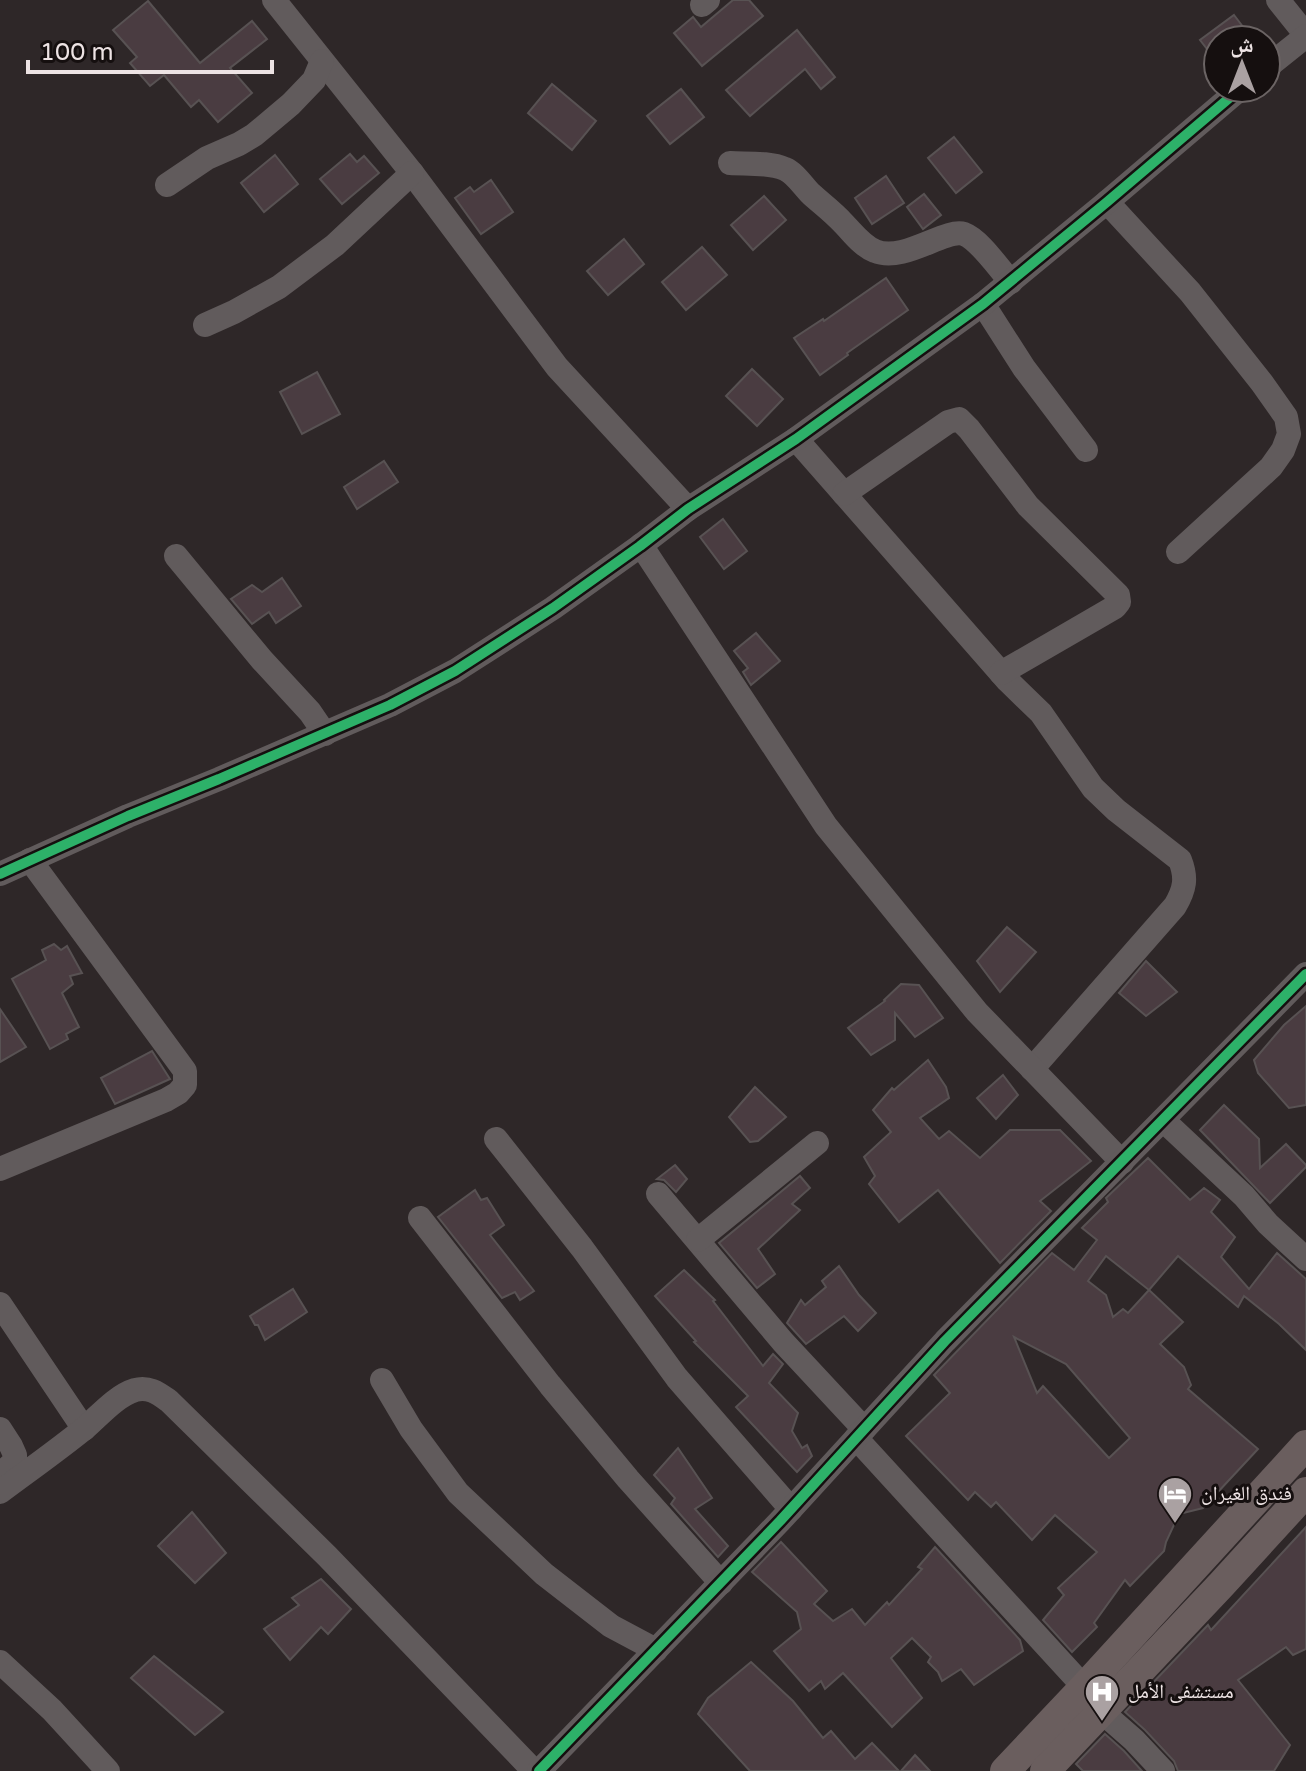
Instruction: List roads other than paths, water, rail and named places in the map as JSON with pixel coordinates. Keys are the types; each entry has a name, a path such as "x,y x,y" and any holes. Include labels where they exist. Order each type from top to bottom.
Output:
{"main road":[{"path":"1005,1771 1306,1445"},
{"path":"1045,1771 1306,1492"}],"street":[{"path":"274,0 412,173 557,367 688,509"},
{"path":"1278,0 1306,35 1282,55"},
{"path":"167,185 207,158 254,135 314,80 322,61"},
{"path":"0,874 390,705 455,671 553,608 688,509 796,439 983,304 1222,104"},
{"path":"730,163 770,165 790,171 865,245 877,252 888,254 909,250 957,233 966,235 1011,282"},
{"path":"205,325 279,287 335,245 412,173"},
{"path":"1107,202 1190,292 1286,417 1289,434 1271,467 1178,552"},
{"path":"983,304 1024,368 1086,450"},
{"path":"844,494 948,422 959,419 1028,506 1118,595 1119,602 1115,607 1001,673"},
{"path":"796,439 1001,673 1041,713 1093,788 1180,860 1185,871 1186,883 1175,906 1032,1069"},
{"path":"641,545 826,826 977,1012 1122,1162"},
{"path":"176,556 262,660 310,712 325,734"},
{"path":"0,1169 166,1100 185,1085 185,1071 30,860"},
{"path":"0,1492 119,1399 135,1390 147,1388 169,1401 316,1545 537,1771 721,1583 945,1341 1306,974"},
{"path":"1163,1120 1306,1259"},
{"path":"496,1139 582,1248 677,1378 791,1509"},
{"path":"698,1240 817,1143"},
{"path":"658,1194 860,1434 1084,1687"},
{"path":"420,1218 570,1409 721,1583"},
{"path":"0,1304 84,1429"},
{"path":"382,1380 411,1429 458,1493 544,1574 611,1626 656,1650"},
{"path":"0,1429 15,1455 15,1461 0,1475"},
{"path":"0,1662 52,1710 108,1771"},
{"path":"1102,1712 1163,1771"}],"place":[{"name":"فندق الغيران","path":"1175,1525"},
{"name":"مستشفى الأمل","path":"1102,1723"}]}
